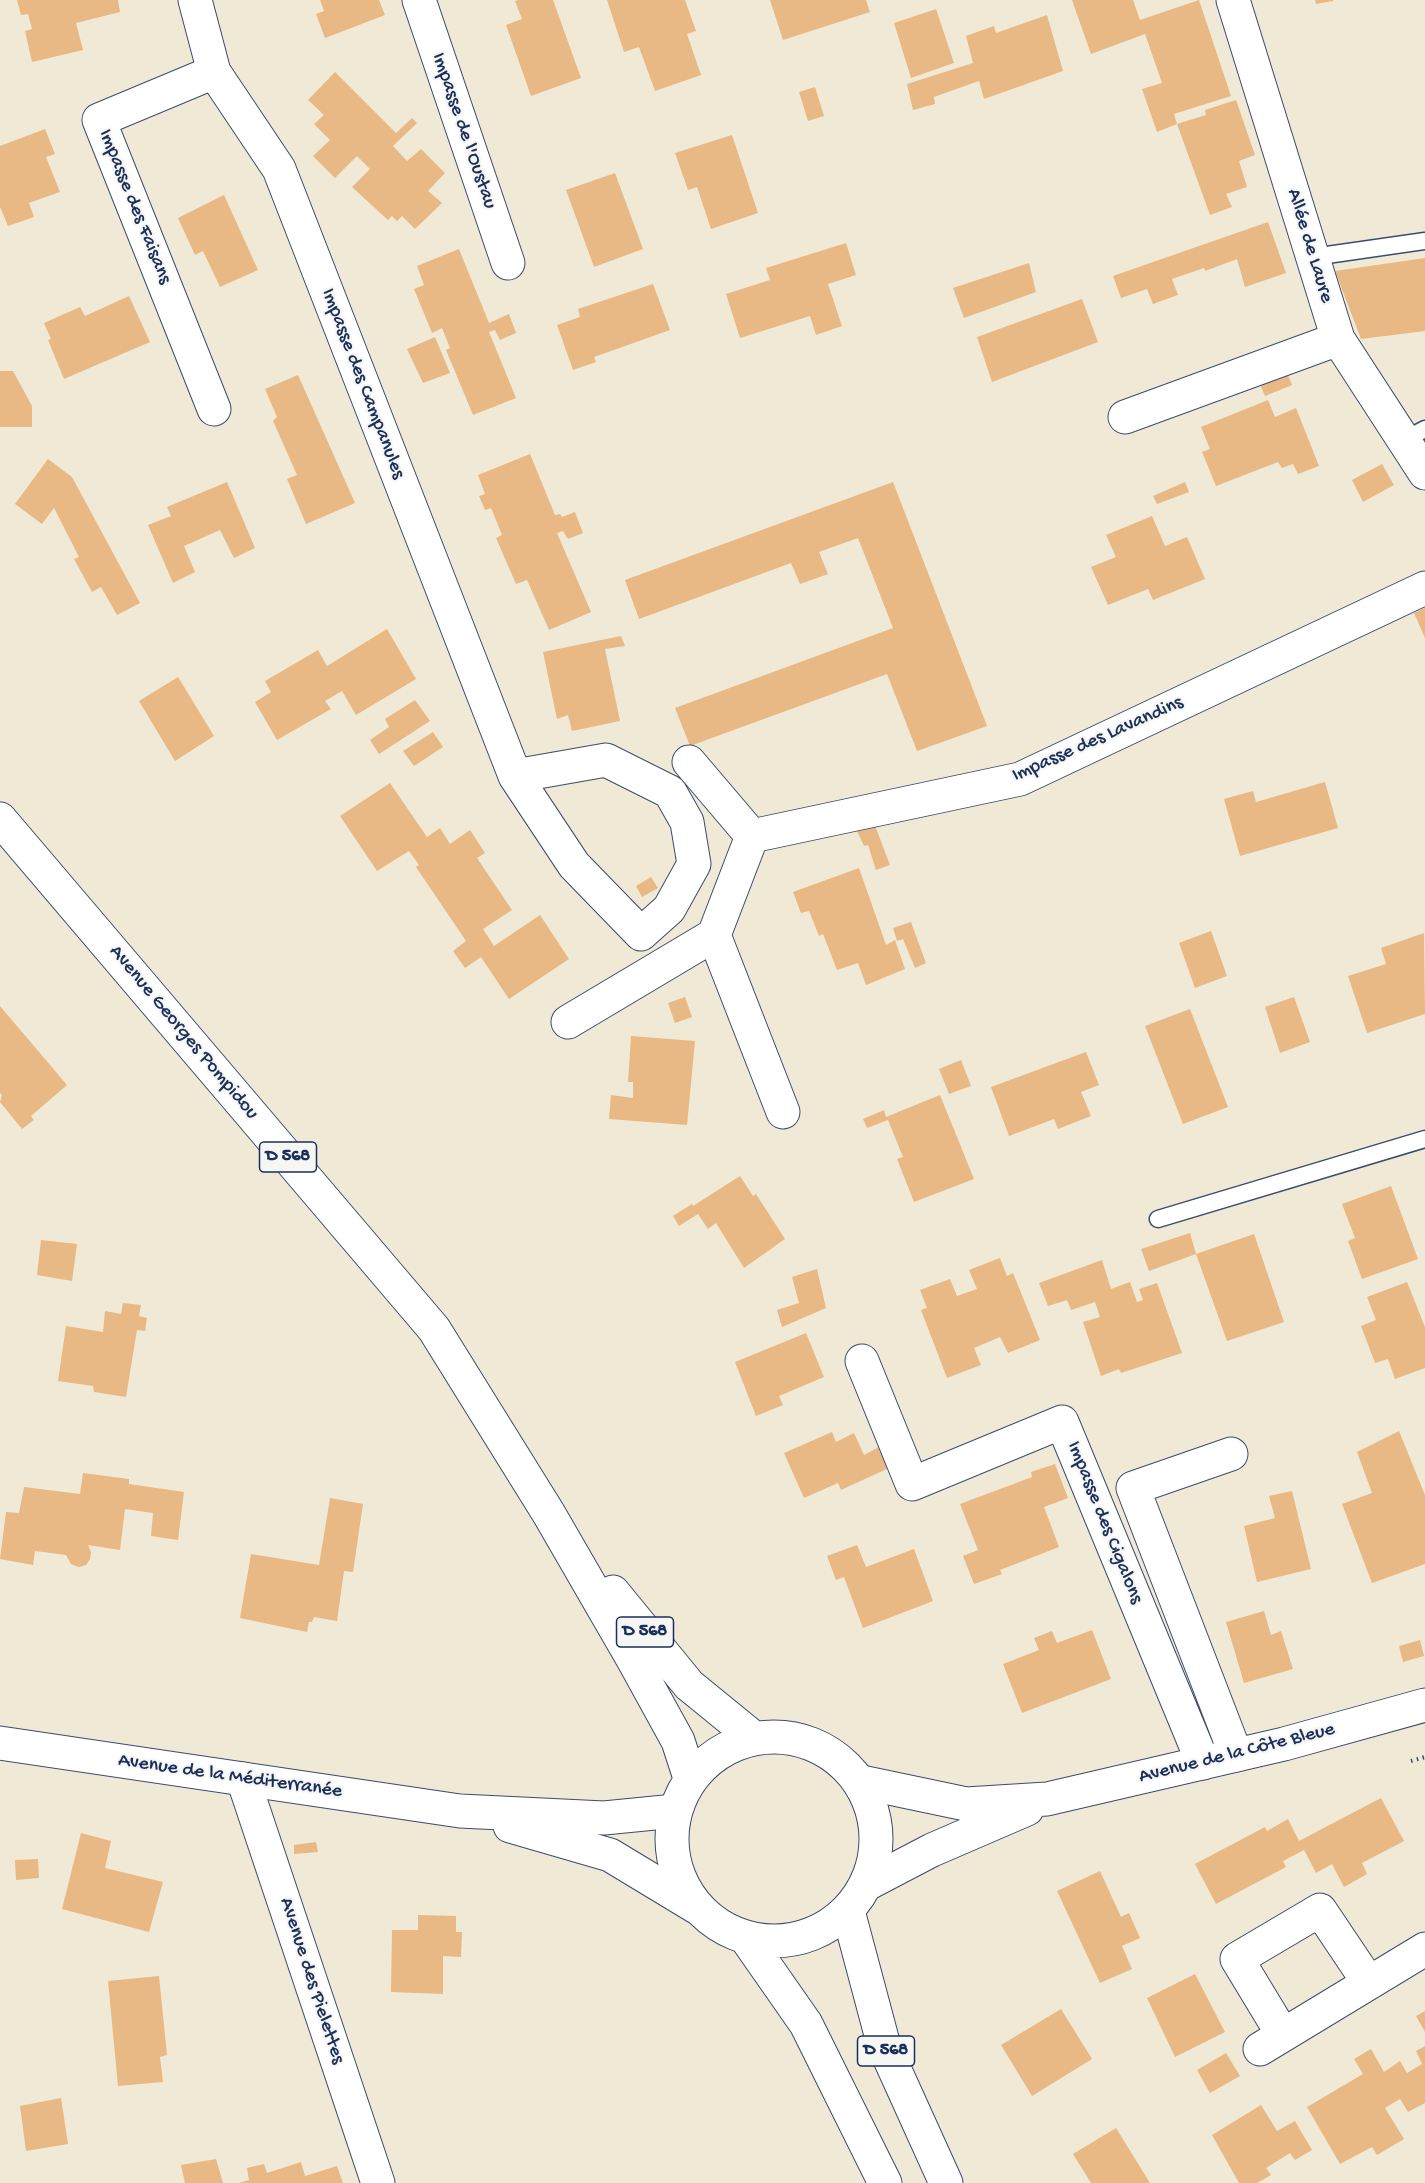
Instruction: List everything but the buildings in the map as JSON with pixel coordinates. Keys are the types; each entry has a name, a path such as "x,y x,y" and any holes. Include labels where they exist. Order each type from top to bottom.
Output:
{"street":[{"name":"Impasse des Campanules","path":"195,0 214,72 279,169 515,777 574,865 641,934 669,909 694,864 687,822 670,792 606,760 515,777"},
{"name":"Impasse de l'Oustau","path":"419,0 508,263"},
{"name":"Allée de Laure","path":"1233,0 1338,339 1414,434 1425,473"},
{"name":"Impasse des Faisans","path":"214,72 99,120 214,409"},
{"path":"1125,417 1338,339"},
{"name":"Impasse des Lavandins","path":"752,836 1020,779 1425,588"},
{"path":"567,1022 714,935 752,836 689,762"},
{"name":"Avenue Georges Pompidou","path":"0,819 434,1329 549,1514 634,1661 678,1741 690,1778"},
{"path":"714,935 783,1113"},
{"name":"Impasse des Cigalons","path":"861,1361 912,1484 1062,1422 1203,1763"},
{"path":"1231,1454 1133,1488 1236,1755"},
{"name":"Avenue Georges Pompidou","path":"549,1514 689,1685 754,1738"},
{"name":"Avenue de la Côte Bleue","path":"861,1782 966,1804 1047,1799 1284,1744 1424,1708"},
{"path":"754,1738 794,1738 832,1754 861,1782 876,1820 876,1853 867,1884 848,1911 818,1932 783,1941 746,1938 719,1926 696,1907 678,1878 671,1845 675,1811 690,1778 716,1753 754,1738"},
{"name":"Avenue de la Méditerranée","path":"0,1743 460,1811 604,1818 675,1811"},
{"name":"Avenue des Pielettes","path":"243,1779 378,2183"},
{"name":"Avenue de la Côte Bleue","path":"867,1884 932,1850 1047,1799"},
{"name":"Avenue de la Méditerranée","path":"460,1811 610,1855 696,1907"},
{"path":"1369,1983 1320,1910 1237,1959 1272,2042 1369,1983 1425,1948"},
{"name":"D 568","path":"848,1911 884,2046 946,2183"},
{"name":"D 568","path":"746,1938 806,2024 885,2183"}],"lane":[{"path":"1313,257 1425,240"},
{"path":"1158,1219 1425,1139"}],"path":[{"path":"1411,1761 1425,1757"}]}
